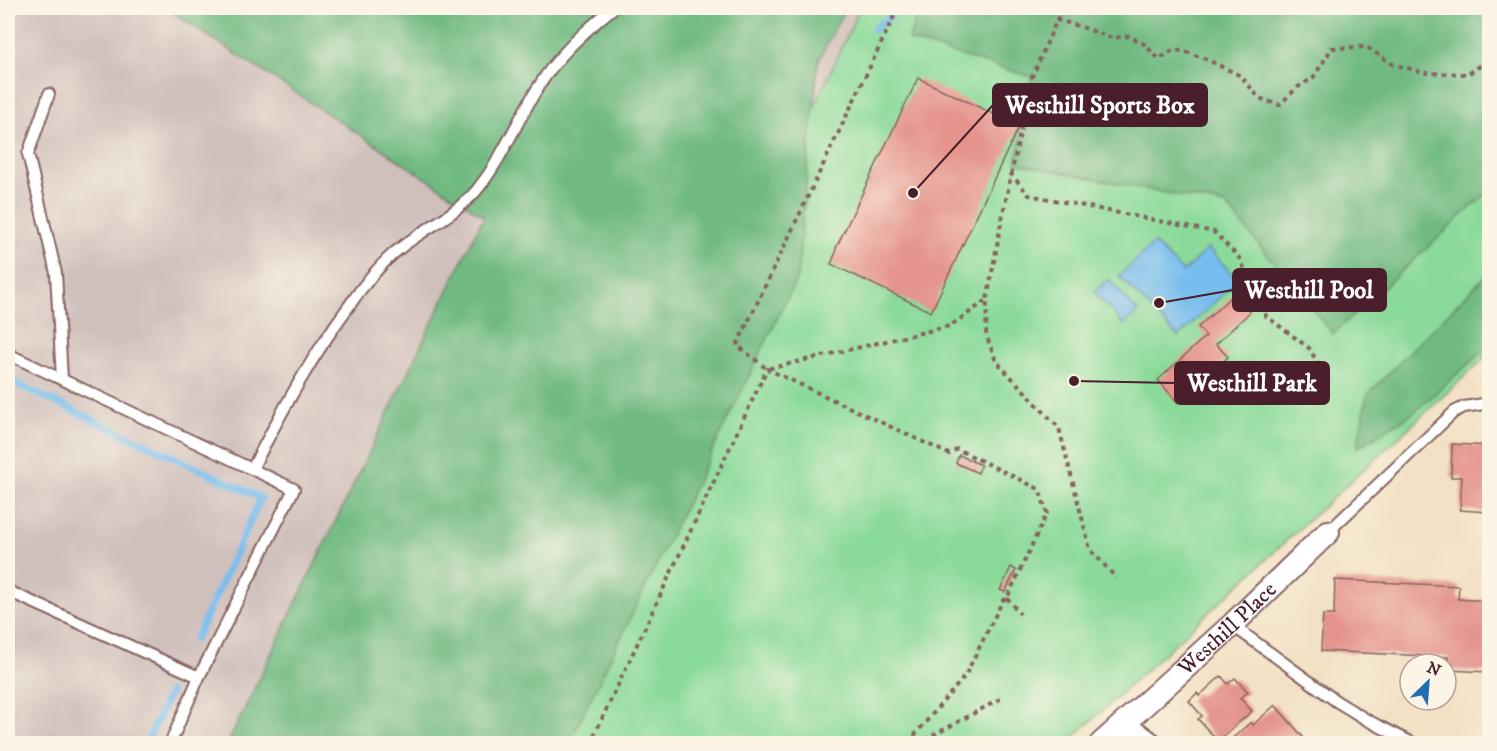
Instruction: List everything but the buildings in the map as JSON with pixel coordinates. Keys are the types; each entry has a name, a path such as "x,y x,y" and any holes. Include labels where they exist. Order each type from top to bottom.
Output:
{"street":[{"name":"Westhill Place","path":"1101,744 1232,625 1328,532"},
{"path":"1124,724 1151,744"}],"lane":[{"path":"252,469 293,391 333,327 368,279 394,253 457,210 476,190 502,152 539,84 568,49 614,8"},
{"path":"49,94 28,154 56,273 62,380"},
{"path":"8,354 294,489 199,677 170,744"},
{"path":"1328,532 1454,412 1464,407 1490,403"},
{"path":"8,591 199,677"},
{"path":"1232,625 1336,701 1414,744"}],"path":[{"path":"898,8 737,345 767,369 949,454 957,449 1039,489 1047,513 1007,598 1003,600 965,676 908,744"},
{"path":"1062,8 1032,77 1010,173 987,300 986,335 996,361 1059,428 1090,549 1116,578"},
{"path":"1056,21 1076,25 1112,38 1129,36 1144,44 1160,59 1173,50 1206,58 1241,76 1259,98 1279,105 1298,87 1313,78 1332,48 1367,47 1392,64 1426,73 1468,74 1490,58"},
{"path":"1010,173 1029,195 1214,232 1240,259 1266,316 1309,348 1330,384"},
{"path":"767,369 950,326 987,300"},
{"path":"590,744 767,369"},
{"path":"1007,598 1020,614"},
{"path":"917,744 1002,698"}],"shaded area":[{"path":"8,8 860,8 521,743 8,743"}],"green space":[{"path":"166,8 845,8 818,62 797,278 569,743 228,743 484,216"},
{"path":"860,8 1489,8 1489,354 1067,743 521,744"},
{"path":"920,8 1489,8 1489,191 1333,334 1226,205 1016,163 1032,77 908,40"},
{"path":"1489,272 1489,346 1412,414 1357,448 1367,395"}],"water":[{"path":"1154,243 1183,272 1208,248 1238,280 1178,337 1119,276"},
{"path":"1108,279 1138,312 1124,325 1094,292"}],"waterway":[{"path":"874,29 900,8"},
{"path":"8,380 261,498 195,640"},
{"path":"146,744 170,692"}],"place":[{"name":"Westhill Sports Box","path":"913,193"},
{"name":"Westhill Pool","path":"1159,303"},
{"name":"Westhill Park","path":"1074,381"}]}
